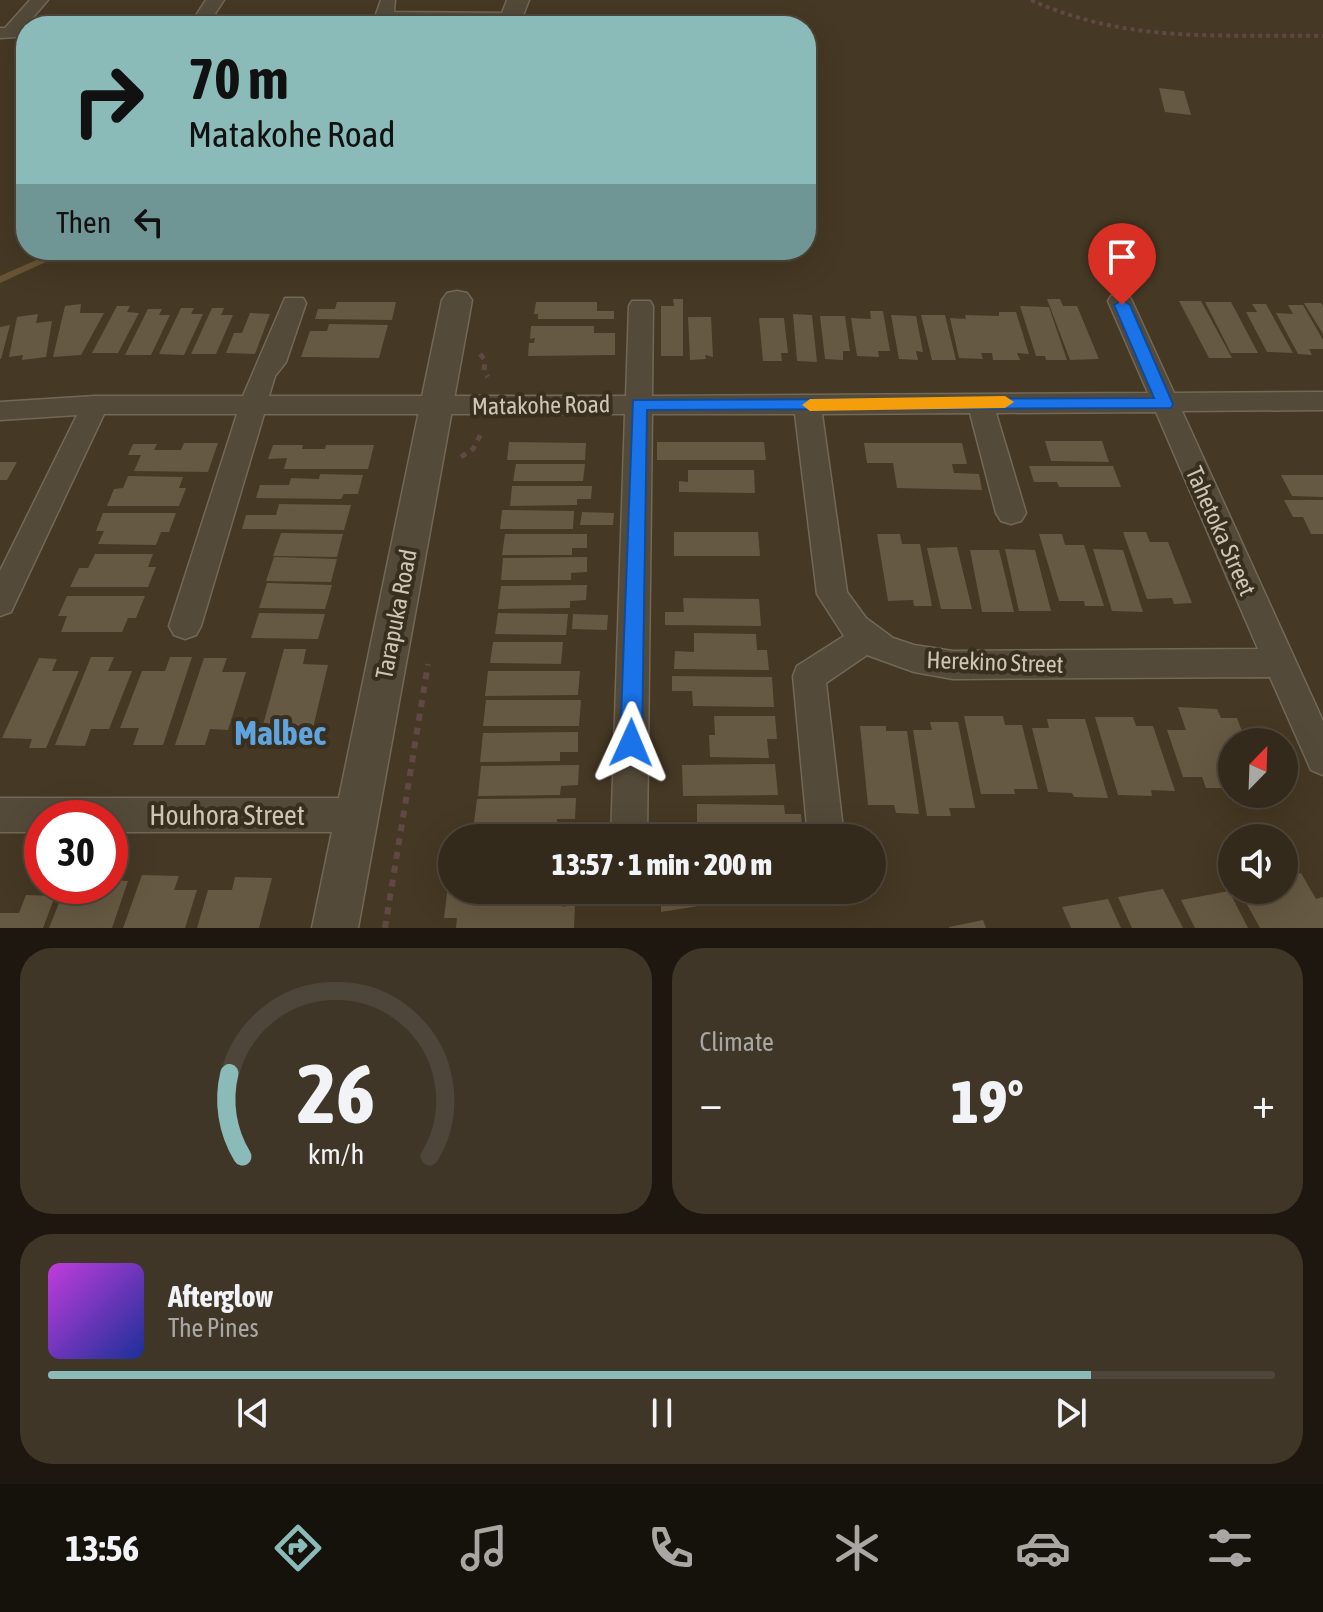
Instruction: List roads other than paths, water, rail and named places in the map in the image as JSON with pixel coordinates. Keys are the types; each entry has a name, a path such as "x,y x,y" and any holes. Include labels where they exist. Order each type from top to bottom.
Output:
{"street":[{"path":"25,16 39,0"},
{"path":"384,16 388,3"},
{"path":"448,16 512,15"},
{"name":"Tarapuka Road","path":"335,928 457,300"},
{"name":"Tahetoka Street","path":"1120,301 1323,759"},
{"path":"185,626 263,373 273,362 294,303"},
{"path":"629,824 641,306"},
{"name":"Matakohe Road","path":"0,411 95,405 1165,404 1323,401"},
{"path":"980,402 1011,513"},
{"path":"0,603 95,405"},
{"name":"Herekino Street","path":"807,405 832,594 844,617 864,639 908,658 953,665 1280,663"},
{"path":"825,824 809,676 864,639"},
{"name":"Houhora Street","path":"0,815 357,815"}],"waterway":[{"path":"0,280 45,260"}],"district":[{"name":"Malbec","path":"280,732"}]}
